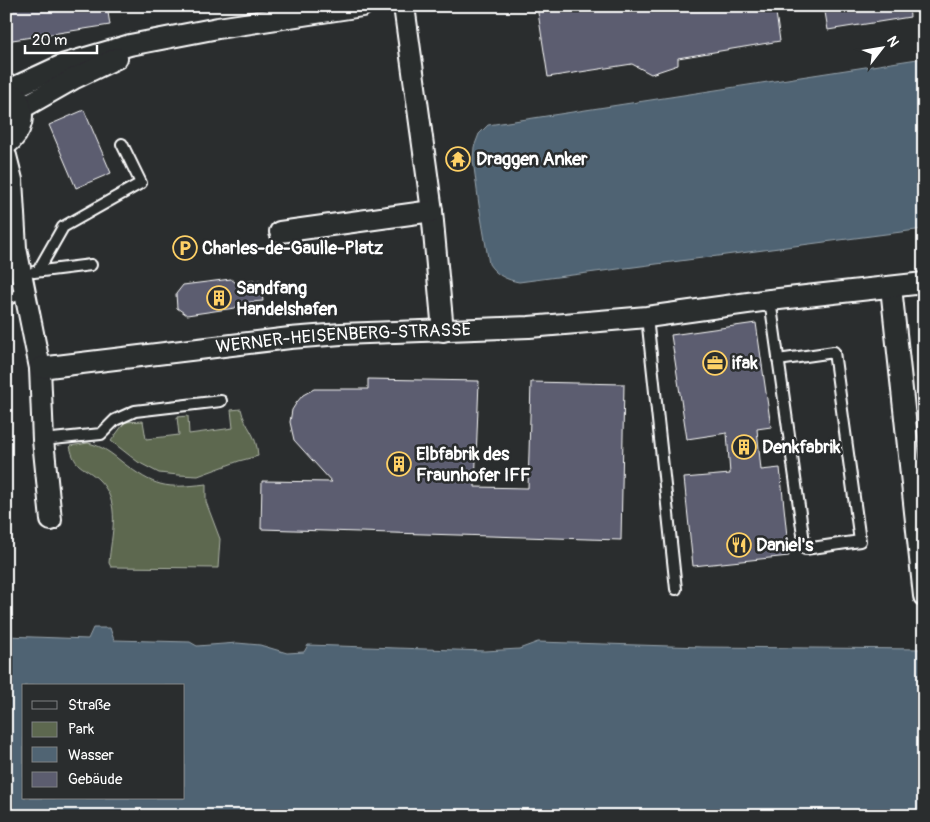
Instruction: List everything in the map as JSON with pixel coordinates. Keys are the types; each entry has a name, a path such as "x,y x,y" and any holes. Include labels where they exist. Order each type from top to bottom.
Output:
{"street":[{"path":"6,145 19,130 22,119 22,108 9,87 82,58 122,46 218,28 362,6"},
{"path":"404,6 432,211 443,331"},
{"path":"22,108 73,79 156,40"},
{"path":"6,156 12,180 16,248 40,368 43,440 51,520"},
{"path":"280,232 432,211"},
{"path":"6,214 16,248"},
{"name":"WERNER-HEISENBERG-STRASSE","path":"40,368 290,338 548,325 647,317 770,300 924,283"},
{"path":"891,287 924,596"}],"lane":[{"path":"22,284 63,226 141,183 122,144"},
{"path":"22,284 91,265"},
{"path":"770,300 778,360 804,549 860,541 834,352 778,360"},
{"path":"647,317 676,588"},
{"path":"43,440 101,434 115,420 128,413 142,409 221,401"}],"green space":[{"path":"241,409 253,436 258,456 198,476 159,473 138,462 111,441 125,422 143,421 146,439 179,435 177,417 188,416 189,434 233,428 231,410"},
{"path":"88,443 106,450 143,477 152,481 170,486 206,484 206,502 220,539 218,568 111,567 109,563 113,530 113,509 111,499 99,480 77,463 70,446"}],"water":[{"path":"924,58 924,229 519,282 502,276 489,264 473,160 474,147 479,134 488,125"},
{"path":"93,628 110,628 114,640 190,642 197,646 237,643 260,645 287,653 304,652 308,645 485,651 519,649 538,642 703,647 924,649 924,816 6,816 6,636 88,639"}],"building":[{"path":"6,6 107,6 110,25 6,41"},
{"path":"537,6 775,6 780,41 678,58 678,65 651,74 632,64 548,77"},
{"path":"824,6 909,6 910,17 828,30"},
{"path":"84,110 111,173 76,188 49,125"},
{"name":"Sandfang Handelshafen","path":"231,279 236,283 260,280 263,301 239,303 235,308 187,315 177,308 176,294 183,285"},
{"name":"Denkfabrik","path":"756,323 771,427 757,429 761,470 780,468 789,556 693,566 684,478 730,474 727,433 687,439 671,335"},
{"name":"Elbfabrik des Fraunhofer IFF","path":"368,379 479,381 475,487 528,488 531,382 624,384 621,540 261,529 262,481 332,482 294,440 290,422 292,410 297,402 303,395 314,389 368,389"}],"place":[{"name":"Draggen Anker","path":"458,159"},
{"name":"Charles-de-Gaulle-Platz","path":"185,248"},
{"name":"Sandfang Handelshafen","path":"219,298"},
{"name":"ifak","path":"715,363"},
{"name":"Denkfabrik","path":"744,447"},
{"name":"Elbfabrik des Fraunhofer IFF","path":"399,464"},
{"name":"Daniel's","path":"739,545"}]}
